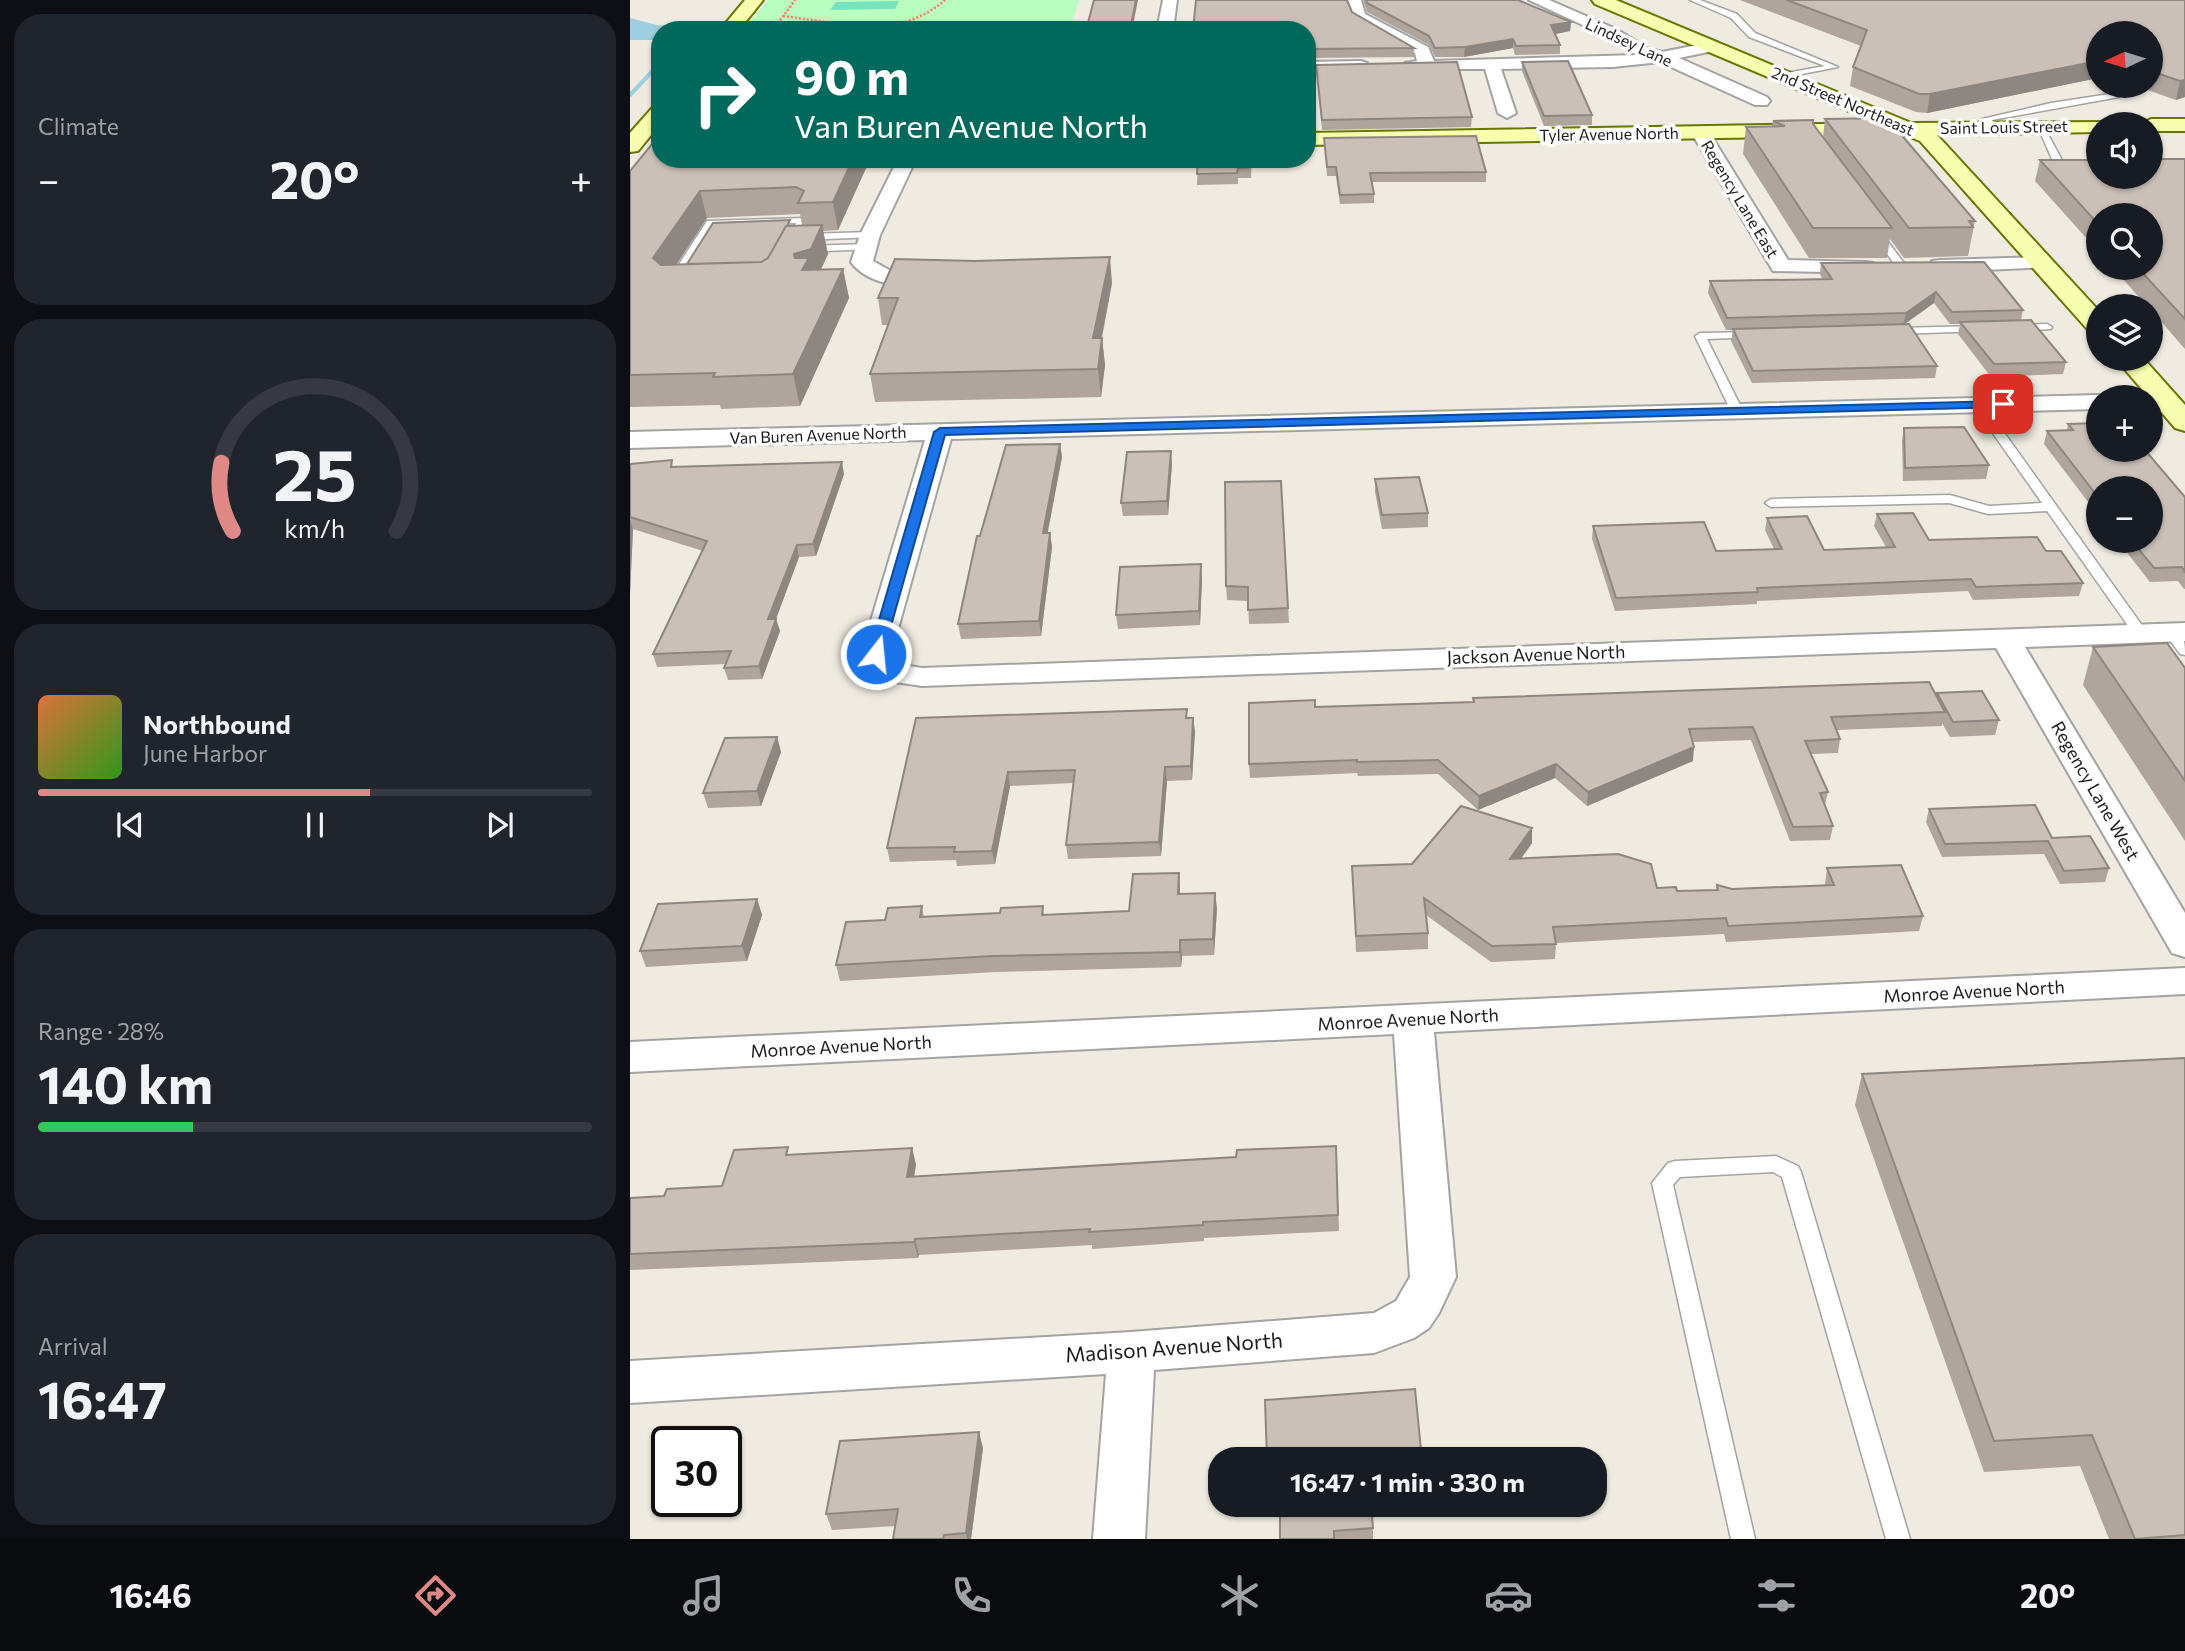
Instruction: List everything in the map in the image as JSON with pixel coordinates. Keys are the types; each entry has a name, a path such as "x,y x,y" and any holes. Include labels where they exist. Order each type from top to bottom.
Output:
{"street":[{"path":"736,21 754,0"},
{"path":"1166,21 1170,0"},
{"path":"1354,0 1358,16 1422,50 1427,65"},
{"name":"Lindsey Lane","path":"1536,0 1610,32 1641,51 1662,57 1761,101"},
{"name":"2nd Street Northeast","path":"1601,0 1927,136 2086,312"},
{"path":"1401,66 1613,62 1662,57 1712,47"},
{"path":"1491,64 1507,113"},
{"path":"1316,67 1374,66"},
{"path":"630,149 651,122"},
{"name":"Saint Louis Street","path":"1910,129 2086,125"},
{"path":"2163,125 2185,125"},
{"name":"Tyler Avenue North","path":"1316,139 1910,129"},
{"name":"Regency Lane East","path":"1700,132 1781,266 1902,267"},
{"path":"630,149 651,150"},
{"path":"903,168 868,241 862,262 875,272 907,278 951,278"},
{"path":"1902,267 2042,263"},
{"name":"Van Buren Avenue North","path":"630,440 2086,402"},
{"path":"2163,404 2185,422"},
{"name":"Jackson Avenue North","path":"940,432 876,654 886,672 936,676 2141,634 2181,639"},
{"name":"Regency Lane West","path":"2006,638 2185,944"},
{"name":"Monroe Avenue North","path":"630,1058 2185,981"},
{"name":"Madison Avenue North","path":"630,1382 1131,1352 1374,1333 1404,1323 1423,1304 1433,1277 1413,1020"},
{"path":"1119,1539 1131,1352"}],"lane":[{"path":"1694,0 1734,16 1752,34 1834,67 1784,76"},
{"path":"1993,127 1986,120 2051,104 2094,98"},
{"path":"2040,127 2061,164 2086,165"},
{"path":"802,220 793,237 768,286 668,289 710,223 802,220"},
{"path":"1870,224 1902,267"},
{"path":"793,237 868,241"},
{"path":"787,249 868,241"},
{"path":"2006,328 2047,327"},
{"path":"1880,331 1992,329"},
{"path":"1737,411 1700,336 1769,334"},
{"path":"1979,405 2141,634"},
{"path":"1770,503 1950,499 1988,510 2049,507"},
{"path":"1743,1539 1662,1183 1675,1170 1776,1164 1791,1172 1898,1539"}],"path":[{"path":"779,21 795,0"},
{"path":"914,21 927,15 945,0"},
{"path":"783,16 819,21"},
{"path":"901,19 908,21"}],"green space":[{"path":"768,0 1079,0 1073,21 750,21"},
{"path":"899,1 895,9 830,10 836,2"}],"water":[{"path":"630,18 651,23 651,40 630,40"}],"building":[{"path":"1094,0 1136,0 1132,21 1088,21"},
{"path":"1196,0 1347,0 1352,12 1414,48 1316,49 1316,21 1194,21"},
{"path":"1366,0 1518,0 1571,22 1551,25 1560,45 1516,46 1513,39 1465,47 1435,48 1429,36 1367,3"},
{"path":"1787,0 2185,0 2185,80 2163,75 2163,21 2086,21 2086,63 1919,94 1853,67 1867,30"},
{"path":"1568,61 1592,115 1544,116 1522,62"},
{"path":"1457,62 1472,117 1322,120 1316,65"},
{"path":"1887,118 1975,221 1969,221 1973,227 1909,228 1825,119"},
{"path":"1813,120 1813,124 1892,228 1813,228 1746,127 1785,126 1773,121"},
{"path":"1476,136 1486,172 1370,173 1374,194 1340,195 1336,167 1327,167 1324,138"},
{"path":"651,145 651,168 849,168 833,202 798,203 804,191 796,187 700,191 653,258 661,265 761,262 768,258 786,226 822,225 811,249 794,254 795,258 809,258 802,270 843,269 793,374 713,377 715,373 630,375 630,171"},
{"path":"2163,159 2185,159 2185,319 2149,280 2163,280 2163,203 2086,203 2086,211 2040,160 2086,160 2086,189 2163,189"},
{"path":"1197,168 1238,168 1237,173 1197,174"},
{"path":"790,220 768,258 761,262 687,264 713,223"},
{"path":"1110,257 1093,338 1102,338 1098,369 870,374 898,298 878,298 895,259 975,261"},
{"path":"1984,262 2023,310 1952,312 1936,292 1906,313 1727,318 1710,281 1832,279 1821,263"},
{"path":"2031,320 2066,362 1994,364 1960,322"},
{"path":"1909,324 1937,366 1753,371 1733,329"},
{"path":"2086,423 2086,462 2155,462 2185,497 2185,572 2182,567 2154,568 2142,553 2163,553 2163,476 2086,476 2086,481 2047,431 2073,430 2068,424"},
{"path":"1964,427 1989,465 1905,468 1904,428"},
{"path":"1060,444 1043,533 1050,533 1039,621 958,624 977,536 980,536 1006,445"},
{"path":"1171,451 1167,501 1121,503 1127,452"},
{"path":"672,460 671,467 842,462 813,544 797,545 768,619 776,619 759,666 724,668 731,651 653,654 707,541 630,517 630,464"},
{"path":"1419,477 1428,513 1382,515 1375,479"},
{"path":"1281,481 1288,608 1248,610 1248,587 1226,586 1225,482"},
{"path":"1913,513 1929,540 2037,537 2046,551 2061,551 2083,583 1976,587 1971,579 1757,588 1758,592 1616,598 1593,526 1704,522 1716,551 1782,549 1767,518 1807,516 1824,550 1895,547 1877,514"},
{"path":"1201,564 1199,611 1116,615 1120,567"},
{"path":"2167,643 2185,668 2185,781 2093,647"},
{"path":"1929,682 1945,712 1831,717 1840,739 1805,741 1828,792 1820,793 1833,826 1793,827 1753,727 1689,729 1694,747 1588,792 1556,764 1479,796 1438,760 1249,764 1249,703 1315,700 1315,707 1474,702 1473,698"},
{"path":"1982,691 1999,720 1953,722 1937,693"},
{"path":"1187,709 1186,718 1193,718 1191,766 1165,767 1159,842 1066,845 1075,770 1008,772 992,851 954,852 955,847 887,848 916,718"},
{"path":"777,737 757,791 703,793 725,738"},
{"path":"2035,805 2052,838 2090,836 2109,868 2064,871 2048,841 1945,844 1929,809"},
{"path":"1461,806 1532,828 1510,859 1618,854 1651,864 1657,888 1676,887 1677,891 1718,890 1717,885 1732,889 1834,885 1827,868 1901,865 1923,916 1728,926 1726,918 1553,927 1556,944 1492,946 1424,898 1428,933 1356,936 1352,866 1412,864"},
{"path":"1179,873 1178,894 1215,893 1213,939 1180,940 1180,952 993,956 836,965 846,922 885,920 888,908 922,906 920,917 1000,913 1001,908 1043,906 1042,915 1129,911 1133,874"},
{"path":"757,899 742,946 640,951 658,904"},
{"path":"2185,1058 2185,1535 2135,1539 2092,1435 1994,1441 1862,1074"},
{"path":"1336,1146 1338,1215 1203,1222 1203,1225 1089,1232 1090,1229 915,1239 914,1242 630,1254 630,1198 664,1196 667,1189 722,1186 734,1150 788,1147 786,1155 912,1148 907,1177 1236,1157 1237,1150"},
{"path":"1415,1389 1421,1447 1267,1447 1265,1400"},
{"path":"979,1432 966,1533 944,1535 943,1539 893,1539 898,1509 826,1514 840,1441"},
{"path":"1280,1517 1372,1517 1373,1528 1334,1531 1334,1539 1280,1539"}],"waterway":[{"path":"630,96 651,72"}],"route":[{"path":"876,654 940,432 2003,404"}]}
